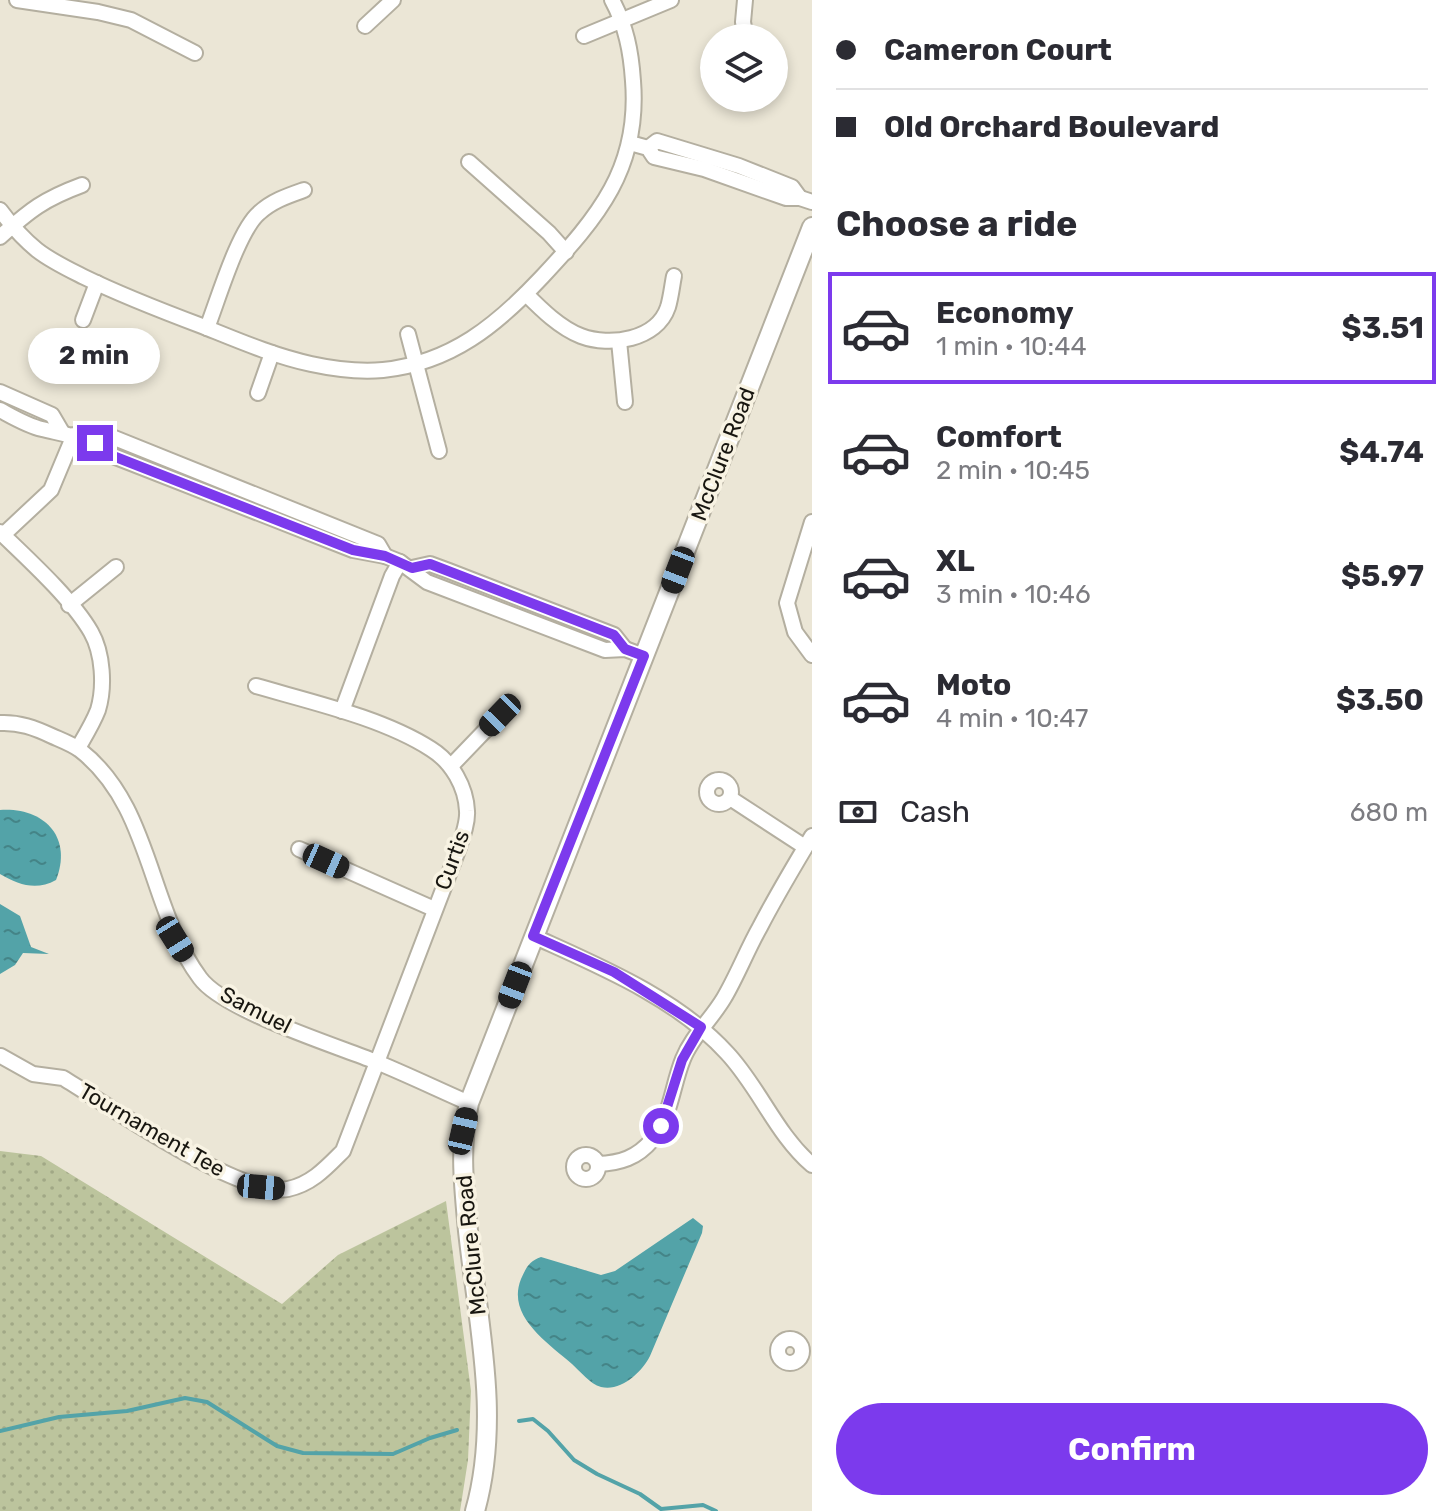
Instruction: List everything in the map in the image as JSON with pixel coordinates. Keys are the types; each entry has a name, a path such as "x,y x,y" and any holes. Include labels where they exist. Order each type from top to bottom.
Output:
{"street":[{"path":"17,0 131,20 195,53"},
{"path":"365,26 393,0"},
{"path":"0,210 38,251 119,295 272,353 309,364 352,370 384,370 417,363 446,352 487,330 506,315 566,252 612,192 630,143 635,104 630,46 623,21 612,0"},
{"path":"584,36 671,0"},
{"path":"743,24 745,0"},
{"path":"630,143 648,148 654,157 704,169 786,198 806,200"},
{"path":"469,162 566,252"},
{"path":"0,237 49,197 82,185"},
{"path":"207,328 239,246 255,216 275,201 304,190"},
{"name":"McClure Road","path":"475,1511 489,1432 486,1375 462,1173 463,1131 469,1103 812,227"},
{"path":"526,294 543,311 581,336 619,341 641,335 656,326 667,309 674,276"},
{"path":"83,320 97,283"},
{"path":"408,334 439,451"},
{"path":"619,341 625,402"},
{"path":"258,393 272,353"},
{"path":"0,392 52,415 68,434"},
{"path":"0,410 40,429 95,443 108,454 353,550 385,556 406,565 430,564 449,571 614,635 625,649 644,656"},
{"path":"68,434 51,490 2,533 69,605 90,632 99,651 102,677 98,709 78,748"},
{"path":"812,522 787,603 795,632 812,655"},
{"path":"342,711 392,576 406,565"},
{"path":"69,605 116,567"},
{"path":"256,686 342,711 403,734 433,750 451,766 500,715"},
{"name":"Samuel","path":"0,723 36,728 78,748 107,777 130,814 175,939 201,981 258,1016 376,1062 469,1103"},
{"name":"Curtis","path":"376,1062 457,853 468,814 463,788 451,766"},
{"path":"598,1164 620,1163 652,1140 674,1093 682,1060 701,1027 724,999 760,926 808,842 730,798"},
{"path":"299,849 434,909"},
{"path":"533,936 614,972 701,1027 751,1082 777,1126 812,1165"},
{"name":"Tournament Tee","path":"1,1056 33,1074 63,1078 220,1172 261,1187 286,1189 318,1176 343,1151 376,1062"}],"green space":[{"path":"0,1151 41,1156 282,1304 338,1255 446,1201 471,1391 468,1460 460,1511 0,1511"}],"water":[{"path":"0,810 30,814 42,819 51,828 61,850 56,880 28,885 0,874"},
{"path":"0,904 20,916 31,947 49,954 23,953 15,965 0,974"},
{"path":"693,1218 703,1226 702,1233 650,1356 642,1368 623,1384 609,1388 593,1383 541,1338 524,1317 518,1292 528,1265 534,1261 541,1257 601,1275 615,1271"}],"waterway":[{"path":"0,1431 59,1417 127,1411 185,1398 207,1402 277,1446 303,1453 393,1454 457,1430"},
{"path":"519,1421 533,1419 574,1460 640,1494 661,1509 703,1505 716,1511"}],"route":[{"path":"95,443 108,454 353,550 385,556 412,568 430,564 538,605 614,635 625,649 644,656 533,936 614,972 701,1027 682,1060 661,1126"}]}
